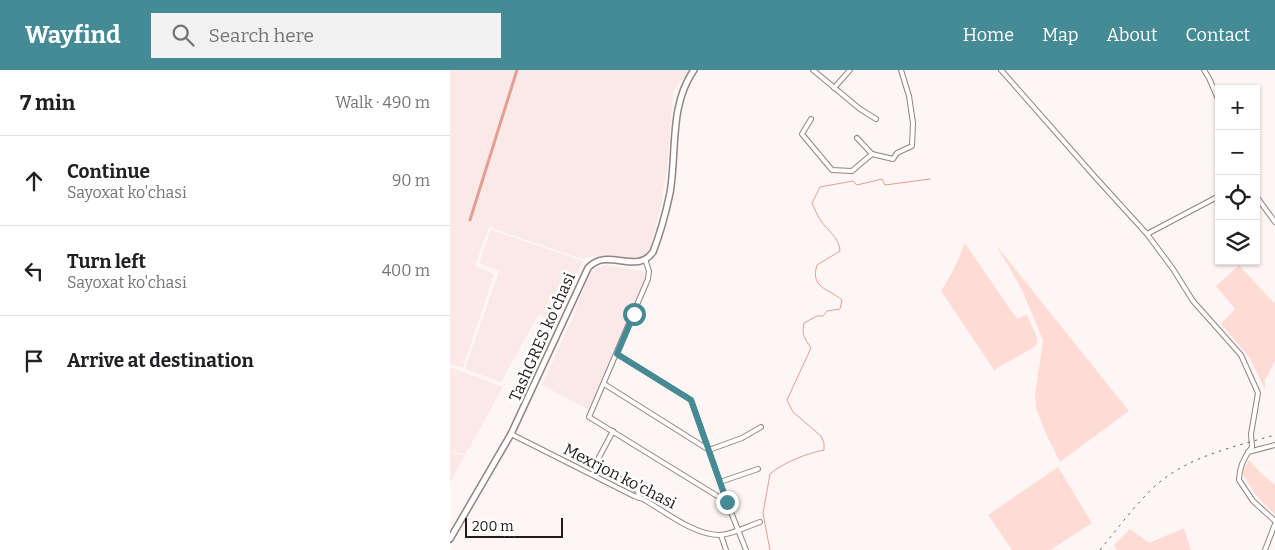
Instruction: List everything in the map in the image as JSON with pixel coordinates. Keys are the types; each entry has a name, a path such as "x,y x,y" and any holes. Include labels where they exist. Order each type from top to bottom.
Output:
{"main road":[{"path":"645,259 654,250 668,201 681,98 685,85 694,70"},
{"name":"TashGRES ko'chasi","path":"450,539 510,434 588,268 594,262 602,259 633,262 645,259"}],"street":[{"path":"834,88 850,70"},
{"path":"857,138 872,154 893,159 897,153 912,146 913,123 901,70"},
{"path":"1001,70 1147,234 1173,269 1193,301 1241,355 1258,393 1251,434 1252,447 1241,466 1240,480 1253,501 1275,520"},
{"path":"1204,70 1215,92"},
{"path":"816,71 834,88 876,119"},
{"path":"811,119 802,134 832,170 852,171 872,154"},
{"path":"1147,234 1215,198"},
{"path":"1260,201 1275,222"},
{"path":"645,259 649,271 648,279 589,417 727,502"},
{"path":"617,354 691,400 746,550"},
{"path":"604,384 709,450"},
{"path":"709,450 742,438 761,426"},
{"path":"613,431 596,463 638,491 639,498"},
{"name":"Mexrjon ko'chasi","path":"510,434 639,498 690,527 706,534 720,535"},
{"path":"1248,452 1275,445"},
{"path":"720,482 758,469"},
{"path":"726,550 720,535 760,522"},
{"path":"1265,550 1275,524"}],"shaded area":[{"path":"450,70 690,70 673,92 663,198 648,254 637,259 593,256 582,259 489,227 475,266 494,274 463,368 450,364"},
{"path":"491,230 583,261 554,321 539,314 501,382 465,369 499,271 479,263"},
{"path":"965,243 1018,319 1027,314 1037,338 1036,346 994,370 941,291 953,271"},
{"path":"996,245 1129,411 1060,462 1045,432 1036,408 1035,395 1043,340 1022,290"},
{"path":"605,265 648,272 647,280 589,410 542,385 571,322 588,278 595,269"},
{"path":"1239,265 1275,304 1275,361 1265,380 1265,389 1249,357 1221,324 1235,309 1216,286"},
{"path":"450,367 503,387 465,455 450,451"},
{"path":"450,452 465,456 450,482"},
{"path":"1249,460 1275,485 1275,514 1265,505 1242,473"},
{"path":"1058,467 1092,523 1050,550 1012,550 988,515"},
{"path":"1184,528 1191,550 1117,550 1114,545 1130,529 1149,543"}],"waterway":[{"path":"470,220 517,70"},
{"path":"770,550 763,513 770,474 796,459 824,450 821,436 793,412 787,400 811,348 803,333 804,323 817,316 823,316 827,311 840,309 842,300 822,287 816,278 817,265 840,251 838,242 820,219 812,203 820,187 853,181 857,185 882,179 885,185 930,179"}],"railway":[{"path":"1100,550 1140,501 1168,476 1182,467 1212,454 1275,435"}],"route":[{"path":"634,314 617,354 691,400 727,502"}]}
